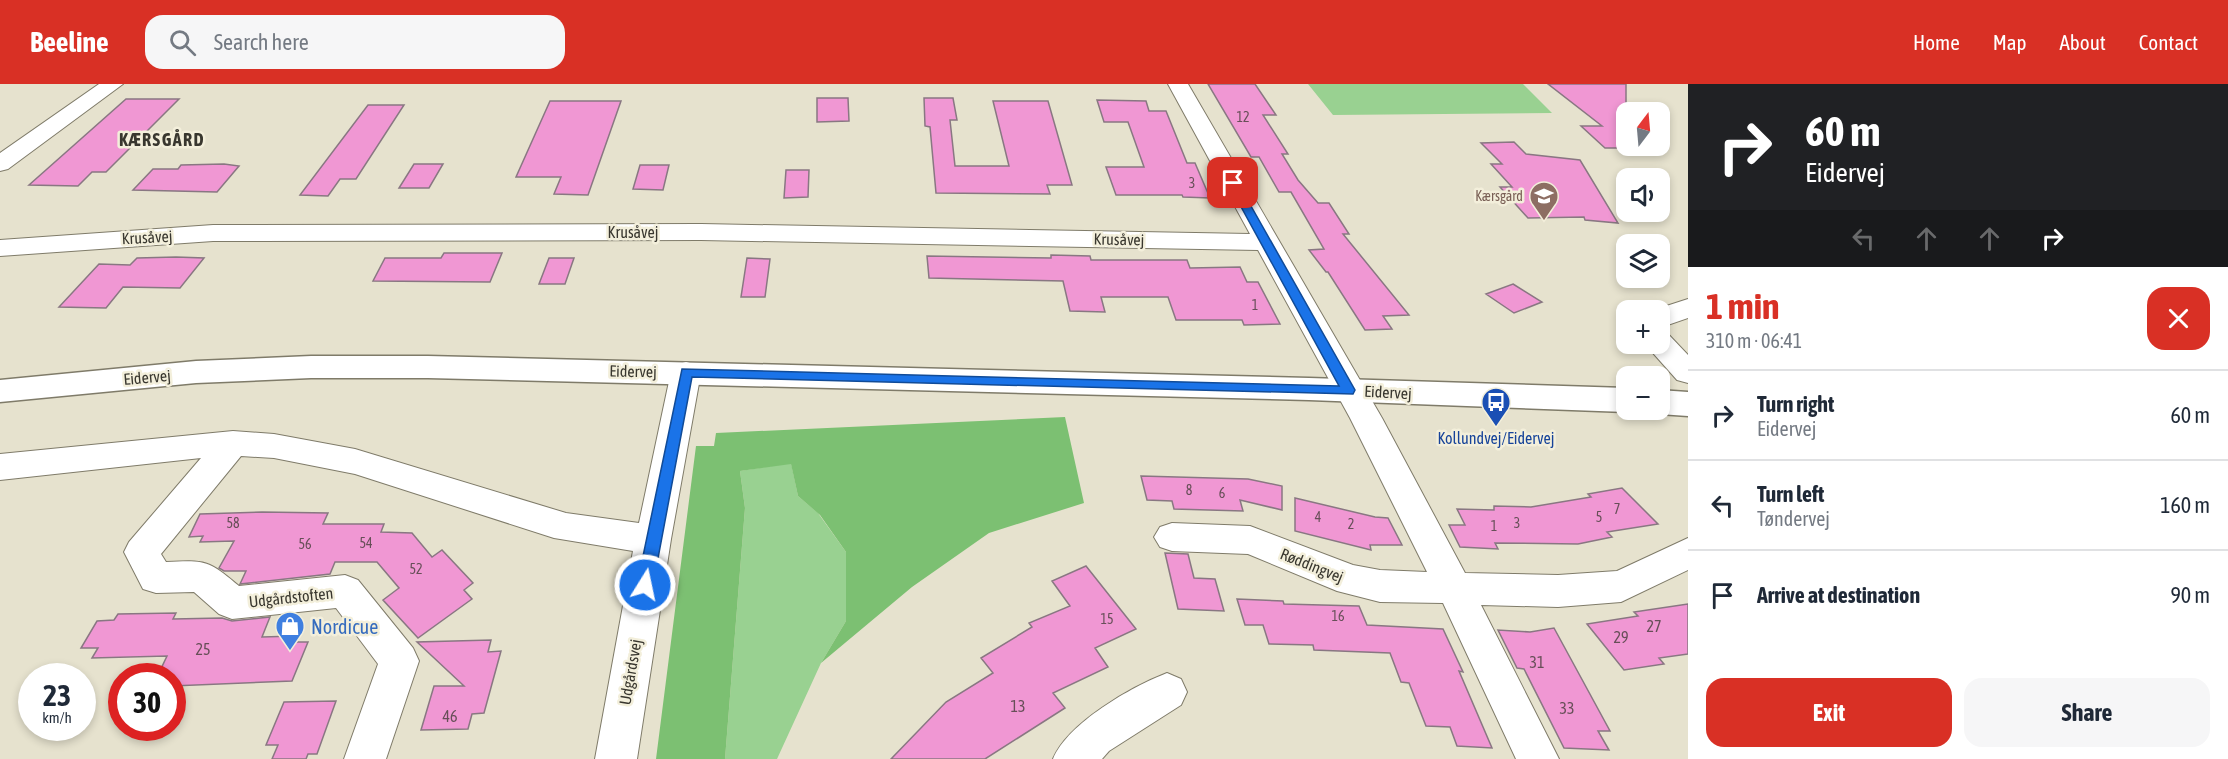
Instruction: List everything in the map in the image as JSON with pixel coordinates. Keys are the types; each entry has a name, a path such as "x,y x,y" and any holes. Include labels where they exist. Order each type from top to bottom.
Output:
{"street":[{"path":"0,164 113,84"},
{"path":"1178,84 1349,390 1454,588 1538,759"},
{"name":"Krusåvej","path":"0,248 213,233 678,232 1266,242"},
{"path":"1670,315 1688,308"},
{"path":"1670,354 1688,373"},
{"name":"Eidervej","path":"0,391 196,372 311,367 440,367 1349,390 1616,400"},
{"name":"Udgårdsvej","path":"616,759 653,539 686,372"},
{"path":"1670,403 1688,404"},
{"path":"0,467 233,443 269,444 329,454 556,525 653,539"},
{"name":"Udgårdstoften","path":"233,443 142,552 156,578 201,576 232,603 345,591 399,661 365,759"},
{"name":"Røddingvej","path":"1172,537 1250,540 1350,580 1380,586 1558,591 1621,586 1688,553"},
{"path":"1074,759 1094,737 1167,692"}],"green space":[{"path":"1308,84 1523,84 1552,113 1333,115"},
{"path":"1065,417 1084,503 989,533 912,587 821,663 846,621 846,552 820,515 798,496 791,464 740,471 745,508 725,759 656,759 696,446 714,446 716,433"},
{"path":"791,463 798,496 818,513 846,552 846,621 821,663 777,759 725,759 745,508 740,471"}],"building":[{"path":"1208,84 1255,84 1276,115 1263,115 1288,154 1282,154 1298,180 1318,203 1329,203 1349,234 1343,234 1409,315 1383,316 1392,329 1365,330 1328,272 1309,250 1324,249 1291,192 1279,192 1259,157 1251,157"},
{"path":"1548,84 1626,84 1626,102 1616,102 1616,148 1605,148 1581,126 1602,126"},
{"path":"817,98 848,98 849,121 817,122"},
{"path":"924,98 953,98 957,120 950,120 955,166 1009,166 993,101 1048,101 1072,185 1047,185 1050,194 936,193 930,127 925,126"},
{"path":"126,99 179,99 106,172 92,172 78,186 29,185"},
{"path":"1097,100 1146,101 1149,111 1166,111 1187,163 1195,163 1210,198 1183,197 1182,195 1116,195 1106,167 1144,167 1128,122 1104,122"},
{"path":"550,101 621,101 588,195 554,194 561,177 516,177"},
{"path":"368,105 404,105 356,179 340,179 328,196 300,195"},
{"path":"1514,142 1526,154 1580,160 1618,223 1585,220 1584,217 1528,218 1500,187 1512,187 1491,164 1502,164 1481,143"},
{"path":"414,164 443,164 429,188 399,188"},
{"path":"181,165 239,166 217,192 133,190 153,169 178,169"},
{"path":"640,165 669,165 663,190 633,189"},
{"path":"786,170 809,170 808,197 784,198"},
{"path":"444,253 502,253 490,282 373,281 385,258 441,258"},
{"path":"1051,255 1090,256 1091,260 1187,260 1190,268 1240,267 1247,282 1258,282 1280,324 1244,325 1242,320 1176,320 1168,297 1101,297 1105,312 1070,311 1063,281 929,278 927,256 1051,258"},
{"path":"137,258 204,258 180,288 123,287 106,308 59,307 99,264 130,265"},
{"path":"549,258 574,258 565,284 539,284"},
{"path":"747,258 770,259 765,297 741,297"},
{"path":"1513,284 1542,302 1514,313 1486,294"},
{"path":"1141,476 1248,479 1282,486 1282,510 1240,500 1243,511 1174,509 1172,501 1147,500"},
{"path":"1622,488 1658,524 1607,532 1612,537 1578,544 1495,543 1498,549 1460,547 1449,525 1465,525 1457,509 1494,510 1494,506 1531,507 1591,497 1588,494"},
{"path":"1295,498 1388,518 1402,545 1370,545 1371,550 1295,531"},
{"path":"328,513 323,524 384,524 381,532 412,533 432,557 442,550 473,583 464,590 472,599 418,638 383,600 399,588 377,562 335,562 330,574 240,584 246,571 224,571 219,568 234,541 200,542 203,536 189,537 200,514"},
{"path":"1165,553 1188,554 1194,578 1215,579 1224,611 1178,609"},
{"path":"1086,566 1136,629 1095,648 1108,667 1053,693 1065,708 985,759 891,759 946,702 993,673 981,658 1032,627 1029,623 1070,606 1052,581"},
{"path":"1237,599 1283,601 1284,604 1359,606 1367,625 1443,629 1463,672 1459,671 1492,748 1457,746 1450,727 1426,726 1409,683 1401,682 1390,653 1314,650 1313,645 1269,644 1263,625 1245,625"},
{"path":"1688,604 1688,654 1659,658 1664,664 1624,670 1587,624 1638,616 1634,612"},
{"path":"176,613 173,619 222,618 232,621 270,617 262,637 296,636 294,642 308,642 292,681 186,685 186,663 164,663 167,656 92,658 98,648 81,648 97,621 114,620 118,614"},
{"path":"1554,628 1610,731 1598,731 1609,750 1564,748 1524,669 1517,668 1498,630 1530,632"},
{"path":"491,640 488,652 501,651 484,713 472,714 468,729 421,730 434,686 464,686 417,642"},
{"path":"336,701 317,754 308,754 306,759 272,759 278,745 266,745 284,702"}],"place":[{"name":"Kærsgård","path":"1544,222"},
{"name":"Kollundvej/Eidervej","path":"1496,428"},
{"name":"Nordicue","path":"290,652"}],"district":[{"name":"KÆRSGÅRD","path":"162,139"}],"route":[{"path":"645,585 686,372 1349,390 1233,183"}]}
